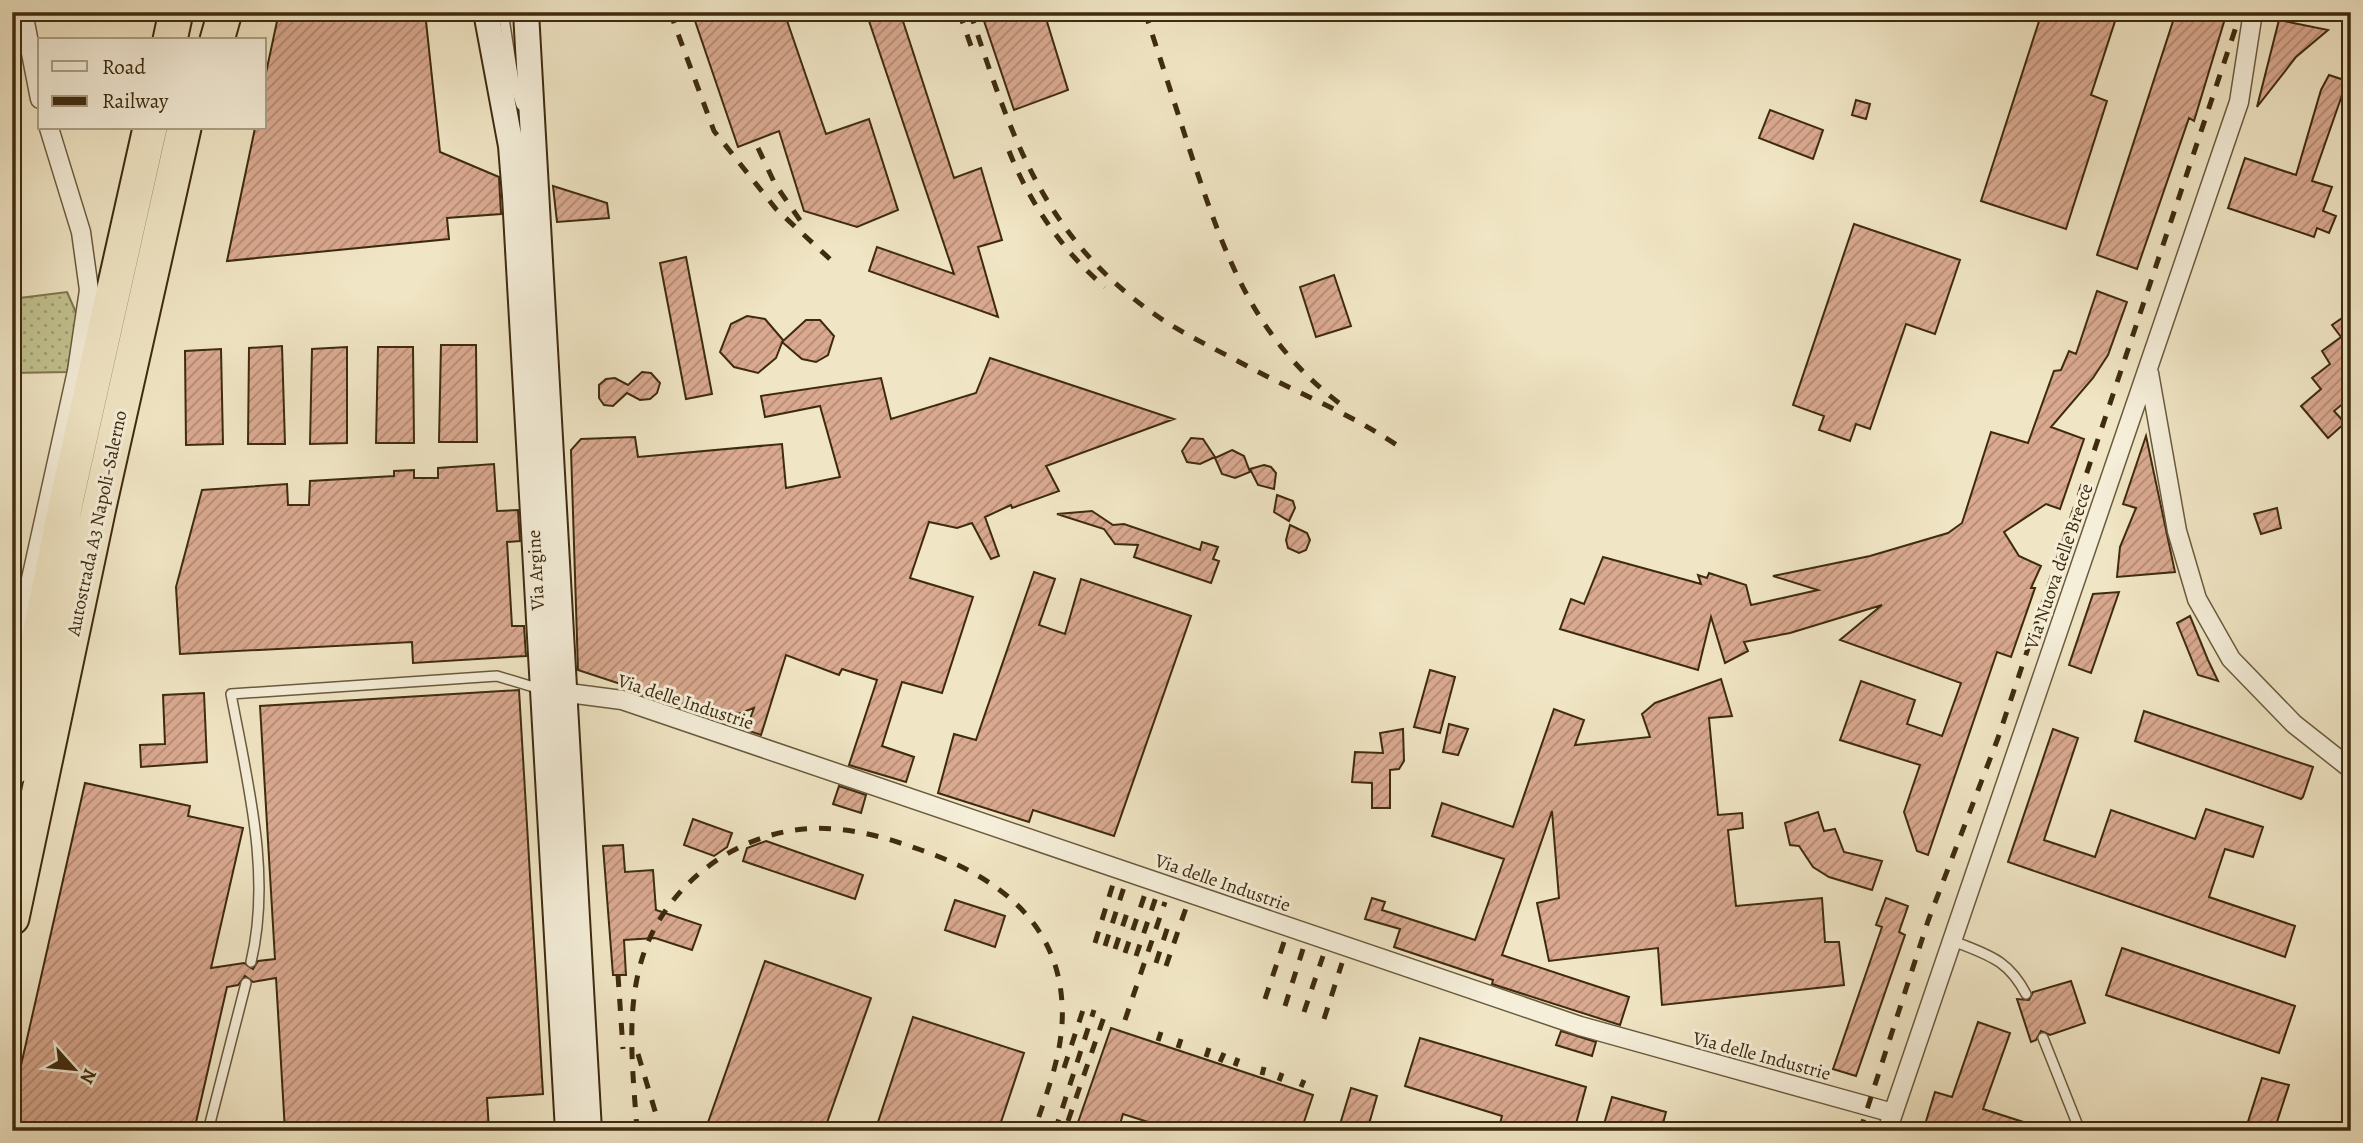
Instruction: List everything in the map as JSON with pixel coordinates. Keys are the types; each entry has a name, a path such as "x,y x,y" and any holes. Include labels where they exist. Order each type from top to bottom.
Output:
{"highway":[{"path":"170,38 176,12"},
{"path":"203,38 209,12"},
{"path":"218,38 225,12"},
{"name":"Autostrada A3 Napoli-Salerno","path":"12,769 67,498 150,130"},
{"name":"Autostrada A3 Napoli-Salerno","path":"12,918 99,507 184,130"},
{"path":"162,230 190,130"}],"street":[{"path":"23,12 38,89"},
{"name":"Via Argine","path":"486,12 511,146 589,1131"},
{"name":"Via Argine","path":"526,12 536,150 568,1131"},
{"name":"Via Nuova delle Brecce","path":"1887,1131 2239,102 2253,12"},
{"path":"12,665 77,372 89,290 81,232 50,130"},
{"path":"2148,370 2176,531 2197,599 2231,659 2294,724 2351,769"},
{"name":"Via delle Industrie","path":"553,691 622,700 1580,1026 1894,1113"}],"lane":[{"path":"503,12 514,82 536,150"},
{"path":"251,962 259,915 256,828 231,694 497,676 553,691"},
{"path":"1951,940 1999,960 2014,972 2026,994"},
{"path":"208,1131 246,983"},
{"path":"2043,1038 2080,1131"}],"green space":[{"path":"67,292 78,317 67,372 12,373 12,299"}],"building":[{"path":"279,12 425,12 440,152 499,177 501,214 447,218 449,239 227,261 255,130 266,130 266,73"},
{"path":"692,12 784,12 826,134 869,119 898,210 857,227 804,211 779,131 738,147"},
{"path":"866,12 900,12 954,178 981,168 1002,240 978,247 998,317 869,271 877,247 954,274"},
{"path":"981,12 1044,12 1068,90 1014,110"},
{"path":"2042,12 2118,12 2091,95 2107,101 2066,229 1981,201"},
{"path":"2176,12 2227,12 2194,121 2189,118 2137,269 2097,255"},
{"path":"2279,20 2328,30 2296,57 2257,107"},
{"path":"2329,75 2347,81 2312,181 2332,187 2323,211 2336,216 2329,233 2317,228 2314,237 2228,208 2245,158 2296,175 2321,90"},
{"path":"1856,100 1870,104 1866,119 1852,115"},
{"path":"1770,110 1823,130 1813,159 1759,138"},
{"path":"553,186 607,203 609,218 557,222"},
{"path":"1854,224 1960,260 1935,334 1906,324 1870,429 1856,424 1850,441 1819,430 1824,416 1793,405"},
{"path":"686,257 712,394 686,399 660,263"},
{"path":"1334,275 1351,326 1316,337 1300,287"},
{"path":"2097,291 2127,302 2108,355 2093,378 2051,427 2084,439 2060,509 2046,504 2004,532 2019,556 2041,566 2031,588 2035,588 2011,657 1997,652 1928,855 1917,851 1904,812 1920,765 1840,740 1861,681 1915,700 1907,724 1942,736 1961,683 1840,640 1882,605 1790,633 1744,642 1748,651 1725,663 1711,617 1698,670 1560,629 1571,599 1584,604 1603,557 1701,584 1698,575 1707,578 1709,573 1746,585 1751,605 1818,590 1773,576 1870,556 1948,533 1962,523 1991,432 2028,443 2054,371 2061,370 2069,351 2076,354"},
{"path":"2351,312 2351,397 2334,411 2345,423 2328,438 2301,406 2321,389 2312,378 2330,364 2322,351 2341,337 2332,325"},
{"path":"747,316 765,319 783,340 776,358 758,373 734,367 720,352 731,324"},
{"path":"806,320 820,320 834,336 828,355 816,362 802,359 782,342"},
{"path":"441,345 476,345 477,442 439,442"},
{"path":"282,346 285,444 248,444 249,348"},
{"path":"347,347 347,443 310,444 312,349"},
{"path":"378,347 413,347 414,443 376,443"},
{"path":"221,349 223,444 186,445 185,351"},
{"path":"990,358 1174,419 1046,466 1059,491 1012,508 1011,505 985,517 999,556 991,559 972,523 957,528 929,522 910,578 973,597 942,693 902,682 882,746 914,757 906,782 849,765 877,680 842,669 839,675 786,655 761,735 746,730 754,708 719,721 643,695 645,692 578,670 571,450 581,439 635,437 638,457 782,444 786,488 840,477 820,406 765,417 761,396 881,378 891,419 976,393"},
{"path":"642,372 651,373 660,383 657,393 650,399 640,400 627,393 613,406 604,405 599,398 599,385 606,379 615,378 628,385"},
{"path":"2146,436 2175,572 2117,577 2120,547 2136,508 2123,504"},
{"path":"1191,438 1203,439 1215,457 1200,464 1187,462 1182,451"},
{"path":"1232,450 1244,456 1250,472 1235,478 1222,474 1215,458"},
{"path":"494,464 497,511 518,510 520,541 507,542 512,626 524,626 526,656 413,663 412,642 180,654 176,587 202,490 287,484 288,505 309,505 310,481 394,476 394,471 414,470 414,478 438,478 438,468"},
{"path":"1264,465 1271,467 1276,473 1274,489 1258,485 1250,469"},
{"path":"1277,495 1293,501 1295,508 1289,521 1274,512"},
{"path":"2277,508 2281,528 2261,534 2254,514"},
{"path":"1092,511 1113,525 1124,524 1200,550 1202,542 1218,547 1213,559 1219,561 1211,583 1134,557 1138,545 1115,544 1104,529 1057,514"},
{"path":"1290,525 1307,533 1310,540 1306,550 1299,553 1288,548 1286,540"},
{"path":"1034,572 1055,579 1039,625 1065,634 1081,579 1191,616 1114,836 1033,810 1029,822 938,793 954,734 976,740"},
{"path":"2119,592 2091,673 2069,665 2093,594"},
{"path":"2190,616 2218,681 2198,675 2177,623"},
{"path":"1430,670 1455,677 1440,733 1414,727"},
{"path":"1721,679 1732,716 1709,718 1718,815 1742,813 1743,828 1728,830 1736,906 1822,898 1825,942 1839,942 1844,985 1662,1005 1658,948 1549,961 1537,903 1559,898 1552,811 1502,955 1629,997 1620,1025 1492,984 1493,980 1394,947 1400,929 1365,919 1372,898 1385,902 1382,910 1475,940 1504,859 1432,836 1442,803 1513,827 1554,709 1584,720 1575,745 1650,737 1642,714 1655,703"},
{"path":"519,690 543,1094 487,1098 489,1131 285,1131 276,978 253,982 245,976 238,985 227,987 194,1131 12,1131 12,1105 85,783 190,806 188,816 243,828 211,968 244,963 253,969 258,961 275,959 260,706"},
{"path":"204,693 207,762 141,767 140,745 165,744 163,695"},
{"path":"2144,711 2313,767 2303,797 2301,799 2135,741"},
{"path":"1449,724 1468,729 1458,755 1443,752"},
{"path":"1403,729 1404,761 1399,769 1390,770 1390,808 1372,808 1372,783 1352,782 1355,752 1383,753 1380,733"},
{"path":"2053,729 2078,738 2044,840 2095,857 2111,810 2195,839 2206,809 2263,827 2253,857 2225,849 2209,897 2295,926 2285,957 2008,862"},
{"path":"839,786 866,795 861,813 833,804"},
{"path":"1818,812 1824,831 1835,829 1844,852 1882,861 1872,890 1829,877 1813,867 1799,846 1790,845 1785,823"},
{"path":"693,819 732,833 727,847 714,856 684,845"},
{"path":"766,841 863,875 855,899 743,861 747,848"},
{"path":"623,845 625,872 653,870 656,910 701,925 692,950 655,938 624,940 626,975 613,975 603,846"},
{"path":"1886,898 1908,906 1899,932 1905,935 1856,1076 1833,1069 1882,927 1876,925"},
{"path":"955,900 1005,916 995,947 945,930"},
{"path":"2122,948 2295,1006 2279,1053 2106,995"},
{"path":"765,961 871,998 824,1131 705,1131"},
{"path":"2071,981 2085,1023 2050,1035 2041,1031 2036,1040 2031,1042 2017,999 2029,1000 2033,992"},
{"path":"913,1017 1024,1053 998,1131 875,1131"},
{"path":"1978,1022 2010,1033 1983,1109 2042,1128 2041,1131 1923,1131 1935,1092 1952,1097"},
{"path":"1111,1028 1313,1095 1301,1131 1166,1131 1167,1128 1123,1114 1118,1131 1075,1131"},
{"path":"1561,1031 1596,1042 1592,1056 1556,1045"},
{"path":"1420,1038 1586,1087 1574,1131 1498,1131 1502,1116 1405,1086"},
{"path":"2262,1078 2289,1085 2274,1131 2245,1131"},
{"path":"1351,1088 1377,1096 1367,1131 1338,1131"},
{"path":"1612,1097 1666,1112 1661,1131 1602,1131"}],"railway":[{"path":"670,12 714,131 776,209 832,261"},
{"path":"959,12 971,46"},
{"path":"970,12 1000,99 1034,177 1081,248 1112,280 1161,319 1185,333 1344,414 1401,448"},
{"path":"1145,12 1205,196 1246,294 1285,351 1310,378 1339,403"},
{"path":"1860,1131 1928,921 1998,738 2241,12"},
{"path":"758,148 775,184 804,226"},
{"path":"1009,151 1027,189 1049,225 1075,258 1105,287"},
{"path":"637,1131 632,1015 639,969 659,920 676,896 697,875 721,858 747,844 775,834 804,829 834,829 878,836 948,860 996,887 1017,904 1034,924 1048,947 1057,973 1062,1003 1058,1052 1034,1131"},
{"path":"1095,943 1113,884"},
{"path":"1105,946 1124,887"},
{"path":"1125,953 1145,894"},
{"path":"1136,956 1156,897"},
{"path":"1125,1020 1165,902"},
{"path":"1166,966 1186,908"},
{"path":"1115,949 1127,913"},
{"path":"1156,963 1170,920"},
{"path":"1265,999 1284,942"},
{"path":"1285,1006 1303,949"},
{"path":"1304,1012 1323,956"},
{"path":"1324,1019 1342,963"},
{"path":"618,975 623,1049"},
{"path":"1064,1068 1084,1007"},
{"path":"1055,1131 1094,1010"},
{"path":"1068,1121 1105,1014"},
{"path":"1158,1041 1161,1032"},
{"path":"1178,1048 1181,1039"},
{"path":"1206,1057 1209,1048"},
{"path":"1220,1062 1224,1053"},
{"path":"638,1054 661,1131"},
{"path":"1235,1066 1238,1058"},
{"path":"1262,1075 1264,1067"},
{"path":"1279,1081 1282,1073"},
{"path":"1301,1087 1304,1080"}]}
